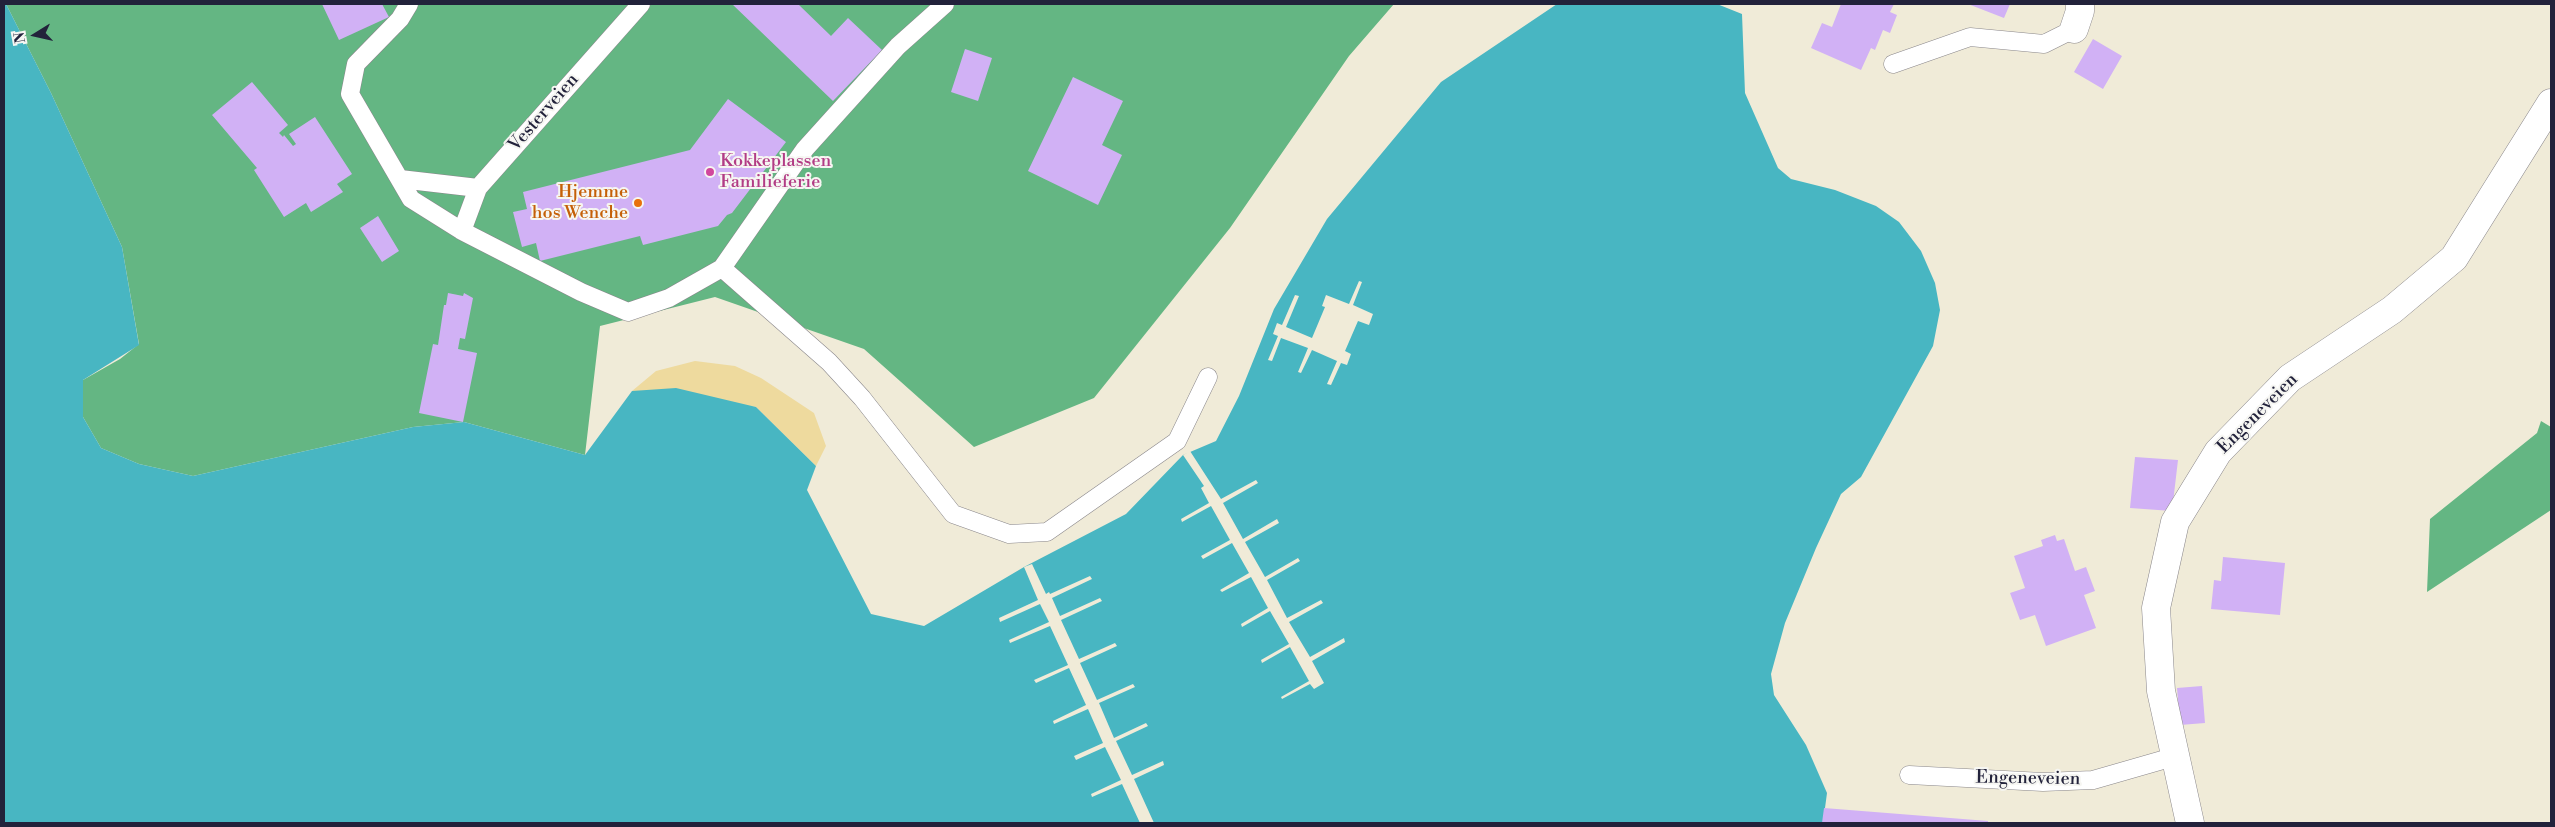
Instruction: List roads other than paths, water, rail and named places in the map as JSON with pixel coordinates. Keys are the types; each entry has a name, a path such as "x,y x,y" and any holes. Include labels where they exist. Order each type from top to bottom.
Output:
{"street":[{"name":"Engeneveien","path":"2190,823 2173,757 2161,691 2156,608 2175,522 2218,452 2290,378 2392,310 2454,258 2551,103"}],"lane":[{"path":"409,4 400,19 356,64 350,94 411,199 462,231 581,292 628,312 669,298 722,268 806,149 898,46 945,4"},
{"name":"Vesterveien","path":"462,231 478,188 641,4"},
{"path":"1893,64 1970,37 2044,44 2077,16"},
{"path":"400,179 478,188"},
{"path":"722,268 829,362 862,398 953,514 1009,534 1047,532 1177,442 1208,377"},
{"name":"Engeneveien","path":"1910,775 2043,782 2093,780 2173,757"}],"water":[{"path":"4,4 6,4 51,93 122,247 139,345 83,380 83,417 101,448 139,464 193,476 413,427 464,422 585,455 632,391 676,388 756,407 816,466 807,490 871,614 924,626 1024,567 1126,514 1183,455 1216,441 1239,396 1274,309 1327,219 1441,82 1557,4 1717,4 1742,14 1745,93 1778,168 1791,179 1835,190 1876,206 1899,222 1921,251 1935,283 1940,310 1933,346 1861,477 1841,494 1785,623 1771,674 1774,695 1806,745 1827,793 1823,823 4,823"}],"place":[{"name":"Kokkeplassen Familieferie","path":"710,172"},
{"name":"Hjemme hos Wenche","path":"638,203"}]}
